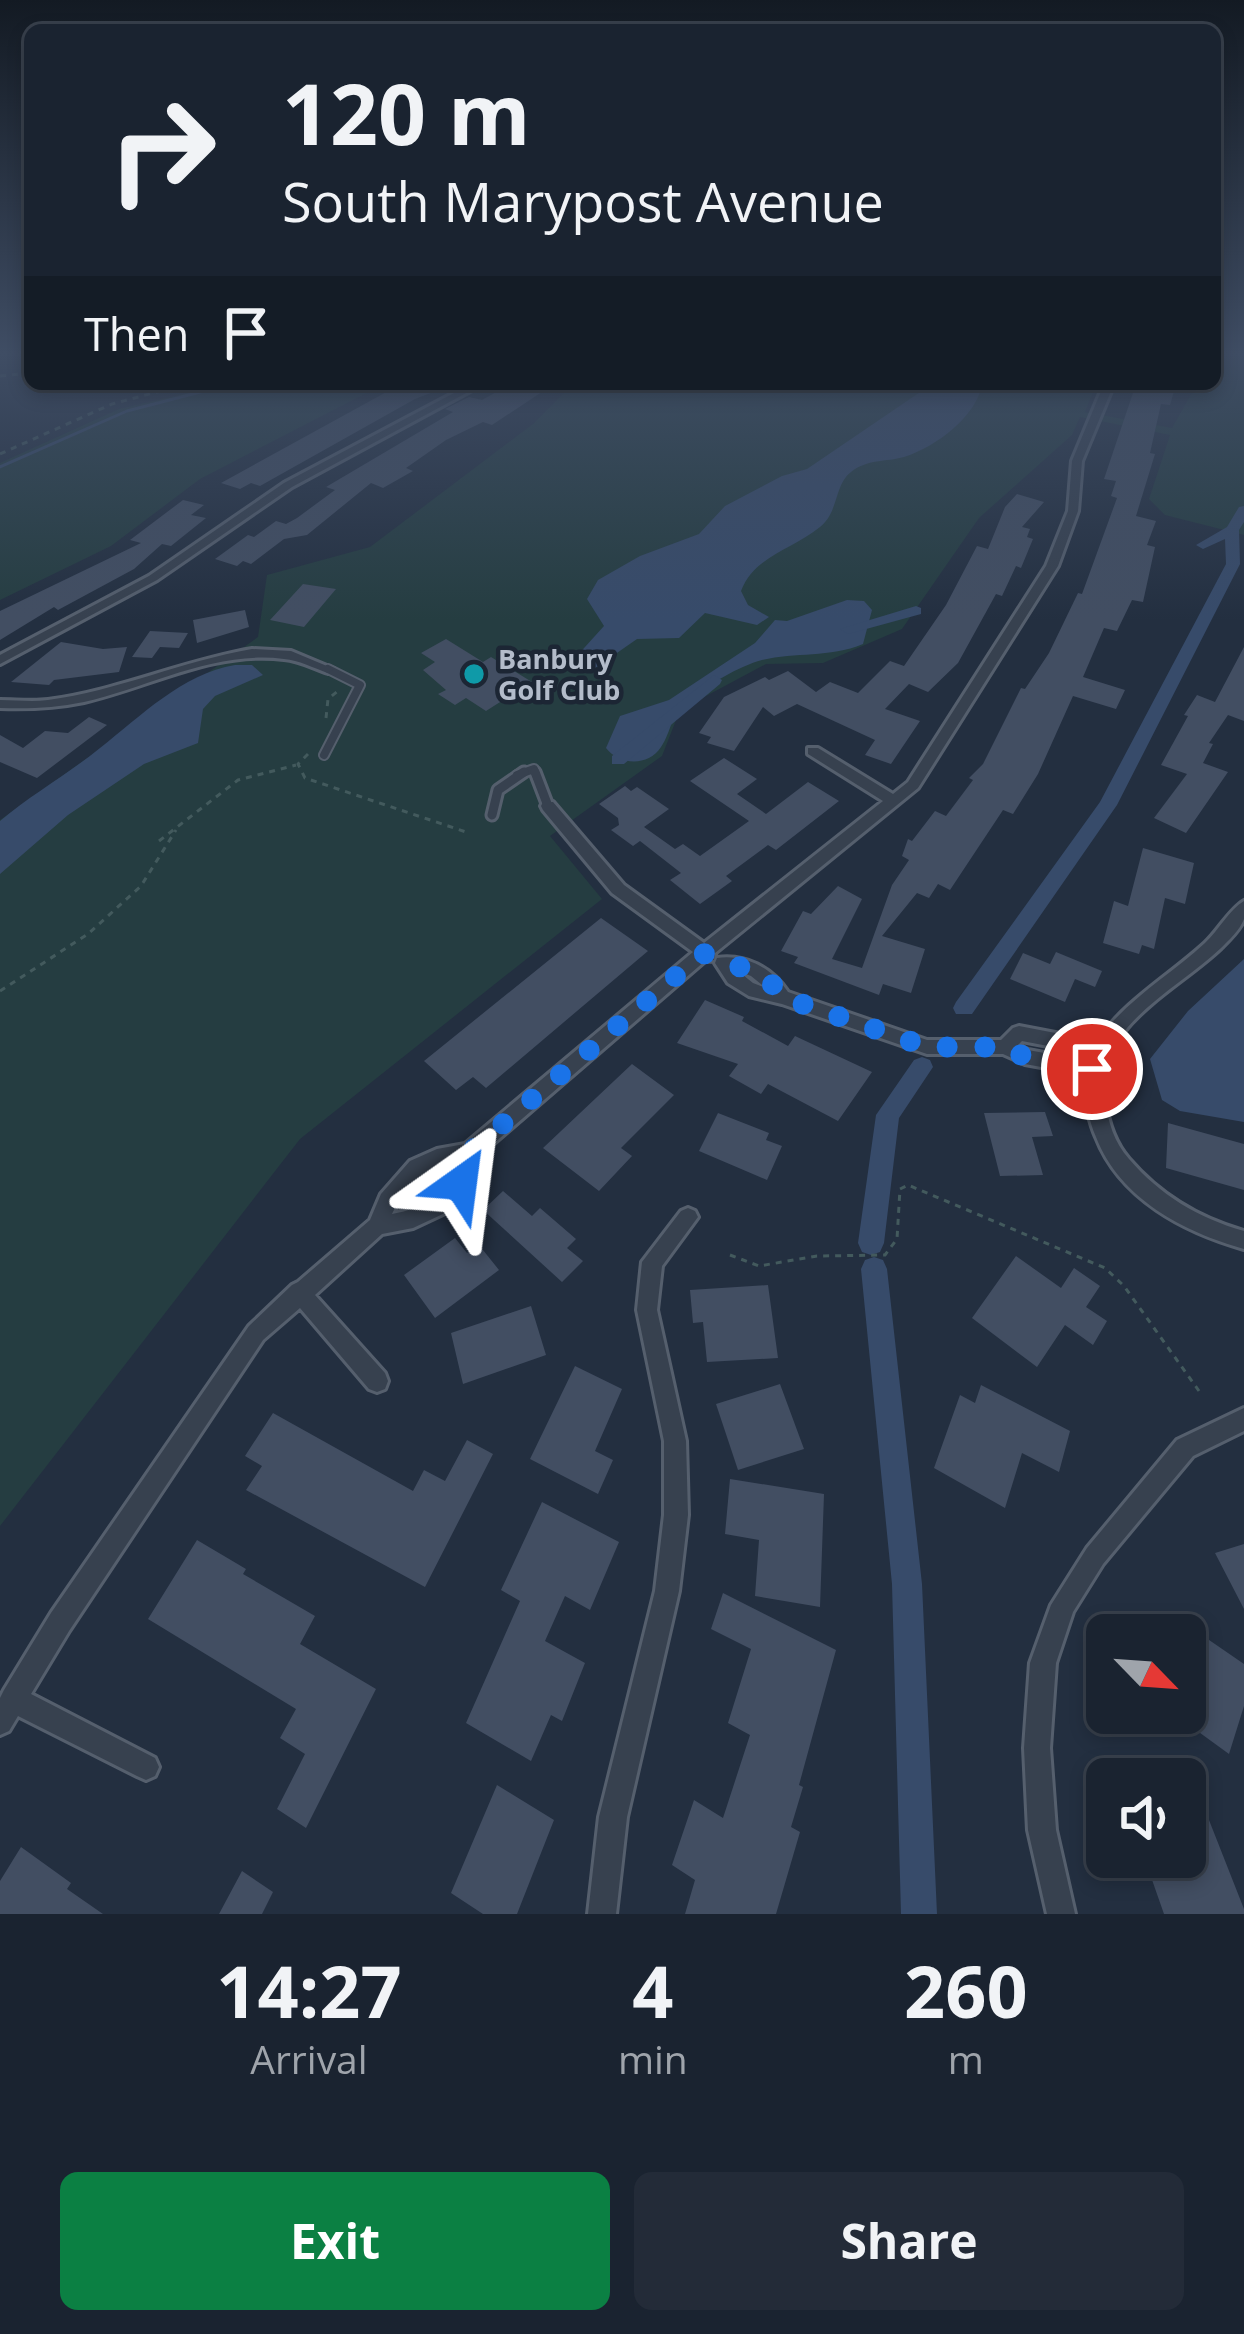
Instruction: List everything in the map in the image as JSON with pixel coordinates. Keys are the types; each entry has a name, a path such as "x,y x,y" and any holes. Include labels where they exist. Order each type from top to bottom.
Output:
{"street":[{"path":"0,660 153,578 288,485 370,441"},
{"path":"146,1767 7,1711 226,1370 298,1292 377,1226 388,1200 417,1168 437,1157 470,1152 703,953 895,802 925,770 1052,566 1073,511 1077,461 1085,441"},
{"path":"0,704 35,707 85,700 196,662 239,654 283,653 328,669"},
{"path":"813,751 895,802"},
{"path":"548,806 618,889 703,953 723,963 744,964 773,982 782,997 927,1047 1005,1047 1025,1057 1092,1069"},
{"path":"1244,907 1207,955 1128,1015 1097,1048 1092,1069 1095,1109 1111,1152 1138,1185 1166,1210 1244,1240"},
{"path":"1005,1047 1019,1033 1097,1048"},
{"path":"377,1226 419,1220 440,1208 461,1183 470,1152"},
{"path":"602,1914 613,1817 667,1591 676,1515 675,1441 647,1310 652,1262 688,1217"},
{"path":"298,1292 377,1381"},
{"path":"1061,1914 1042,1830 1037,1748 1043,1663 1063,1605 1095,1556 1186,1448 1244,1419"}],"lane":[{"path":"324,755 360,685 328,669"},
{"path":"491,815 490,801 498,788 534,769 548,806"}],"path":[{"path":"0,454 28,441"},
{"path":"318,734 328,699 340,691"},
{"path":"159,841 238,780 298,764 309,753"},
{"path":"298,764 305,778 466,832"},
{"path":"0,991 88,934 141,886 176,830"},
{"path":"730,1255 759,1267 817,1256 884,1255 897,1239 900,1189 908,1185 1106,1268 1199,1390"}],"green space":[{"path":"48,441 273,441 200,479 111,546 0,600 0,463"},
{"path":"510,441 1065,441 979,518 902,629 823,663 766,664 680,710 662,756 550,836 602,899 300,1139 0,1526 0,820 258,637 267,575 370,547"},
{"path":"1168,441 1244,441 1244,535 1165,515 1149,499"}],"water":[{"path":"848,441 935,441 904,457 851,472 826,521 755,569 741,591 748,605 769,617 757,625 705,613 679,638 637,639 591,671 576,667 575,658 604,626 587,599 598,580 640,556 699,534 725,506 782,476 807,469"},
{"path":"847,600 864,601 872,610 863,644 762,660 734,671 682,705 661,747 649,758 626,760 606,748 620,716 669,700 755,643 775,620 787,621"},
{"path":"235,665 252,665 263,675 215,696 203,709 198,743 144,764 68,815 0,874 0,821 163,698 197,677"},
{"path":"1244,959 1244,1122 1180,1111 1162,1100 1150,1059 1188,1011"}],"building":[{"path":"297,441 340,441 260,486 251,483 240,489 221,483"},
{"path":"403,441 444,441 406,468 413,471 383,488 371,483 307,535 284,539 251,564 243,561 237,566 215,559 276,521 286,524 297,518 335,490 326,487"},
{"path":"1117,441 1153,441 1150,453 1155,454 1136,516 1156,521 1147,545 1155,547 1143,602 1132,600 1117,631 1104,628 1083,677 1125,690 1116,709 1073,696 1038,774 1013,814 1003,810 950,890 938,884 929,898 917,893 882,936 925,949 911,993 883,984 879,995 794,963 798,957 781,951 803,911 811,914 838,886 862,899 832,959 862,968 892,885 909,860 902,856 908,839 912,841 935,811 946,816 973,780 969,778 983,764 1021,688 1025,689 1049,653 1078,593 1082,594 1117,498 1111,496 1116,481 1104,479"},
{"path":"1017,494 1044,502 1022,527 1030,529 1027,537 1033,539 1021,568 1016,566 1002,596 996,594 958,663 928,692 909,684 885,709 920,721 891,764 865,755 875,740 797,704 774,716 763,707 734,751 707,743 711,737 699,733 724,697 765,677 769,680 788,671 816,692 830,682 858,693 890,661 904,666 946,605 977,546 988,549 1005,507"},
{"path":"183,500 204,505 191,515 206,518 171,546 162,544 134,569 58,610 54,607 0,640 0,611 141,543 130,540"},
{"path":"303,584 336,589 304,627 270,620"},
{"path":"245,610 249,627 197,643 193,620"},
{"path":"150,631 188,633 179,648 160,647 152,658 132,657"},
{"name":"Banbury Golf Club","path":"446,639 483,662 491,657 532,682 486,711 466,698 455,705 438,694 446,690 423,670 435,662 421,653"},
{"path":"61,642 103,649 127,647 119,672 54,680 49,685 11,682"},
{"path":"1244,647 1244,721 1228,715 1209,743 1213,744 1203,763 1228,772 1186,833 1154,818 1187,774 1161,765 1197,695 1215,702"},
{"path":"89,717 107,725 37,778 0,762 0,735 23,748 45,731 68,733"},
{"path":"724,758 757,779 737,794 766,814 808,782 839,801 776,850 768,845 726,876 732,881 700,904 670,880 681,873 640,841 633,846 611,830 619,825 618,818 599,804 625,786 631,791 637,787 669,809 644,827 675,849 683,844 700,856 749,821 690,781"},
{"path":"1143,848 1194,863 1185,904 1165,898 1154,949 1142,945 1139,954 1103,943 1114,901 1128,906"},
{"path":"601,918 648,951 486,1088 473,1077 456,1090 424,1061"},
{"path":"1056,952 1102,971 1095,987 1075,979 1065,1002 1010,979 1023,953 1050,964"},
{"path":"705,1000 744,1017 742,1021 788,1046 795,1036 872,1072 838,1121 768,1084 761,1094 729,1076 738,1064 677,1043"},
{"path":"632,1064 674,1095 621,1148 632,1156 599,1191 543,1148"},
{"path":"1045,1112 1053,1136 1032,1137 1043,1175 1000,1176 984,1113"},
{"path":"718,1113 769,1133 766,1140 782,1146 767,1180 699,1151"},
{"path":"1168,1123 1244,1144 1244,1190 1166,1168"},
{"path":"503,1191 532,1216 540,1208 576,1239 567,1248 583,1261 562,1282 483,1210"},
{"path":"455,1238 467,1253 479,1245 499,1270 435,1318 404,1275"},
{"path":"1016,1256 1061,1288 1074,1268 1100,1286 1086,1307 1107,1321 1093,1345 1065,1325 1037,1367 972,1318"},
{"path":"768,1285 778,1358 707,1362 703,1322 693,1323 690,1290"},
{"path":"531,1306 546,1355 463,1384 451,1333"},
{"path":"575,1366 622,1389 595,1451 613,1460 598,1494 530,1459"},
{"path":"780,1384 804,1449 738,1470 716,1404"},
{"path":"981,1385 1070,1431 1059,1472 1022,1453 1005,1508 934,1468 960,1395 975,1403"},
{"path":"273,1413 413,1491 424,1470 445,1481 467,1440 493,1454 425,1587 246,1490 262,1466 245,1456"},
{"path":"730,1479 824,1494 820,1607 755,1596 759,1540 725,1534"},
{"path":"542,1502 619,1542 590,1610 565,1596 545,1641 585,1663 562,1721 551,1715 531,1761 466,1723 520,1601 501,1590"},
{"path":"197,1540 246,1569 243,1574 315,1616 300,1644 376,1689 306,1828 277,1809 305,1754 280,1738 296,1709 148,1619"},
{"path":"1244,1544 1244,1609 1215,1553"},
{"path":"723,1593 836,1650 799,1785 803,1787 791,1827 800,1832 776,1914 685,1914 695,1880 672,1865 694,1800 723,1818 750,1735 728,1723 751,1649 711,1629"},
{"path":"1206,1638 1244,1664 1244,1706 1229,1754 1202,1734 1206,1734"},
{"path":"497,1785 554,1820 517,1914 483,1914 451,1893"},
{"path":"1206,1812 1244,1914 1164,1914 1151,1878 1206,1878"},
{"path":"21,1847 71,1883 67,1889 103,1914 0,1914 0,1881"},
{"path":"242,1871 273,1892 262,1914 219,1914"}],"waterway":[{"path":"0,467 58,441"},
{"path":"1232,530 1244,510"},
{"path":"964,1008 1108,805 1233,564 1232,530"},
{"path":"1203,545 1232,530"},
{"path":"848,629 916,611"},
{"path":"618,760 714,680"},
{"path":"871,1243 888,1115 922,1067"},
{"path":"874,1269 907,1584 919,1914"}],"place":[{"name":"Banbury Golf Club","path":"474,674"}],"route":[{"path":"461,1183 470,1152 703,953 723,963 744,964 773,982 782,997 927,1047 1005,1047 1025,1057 1092,1069"}]}
